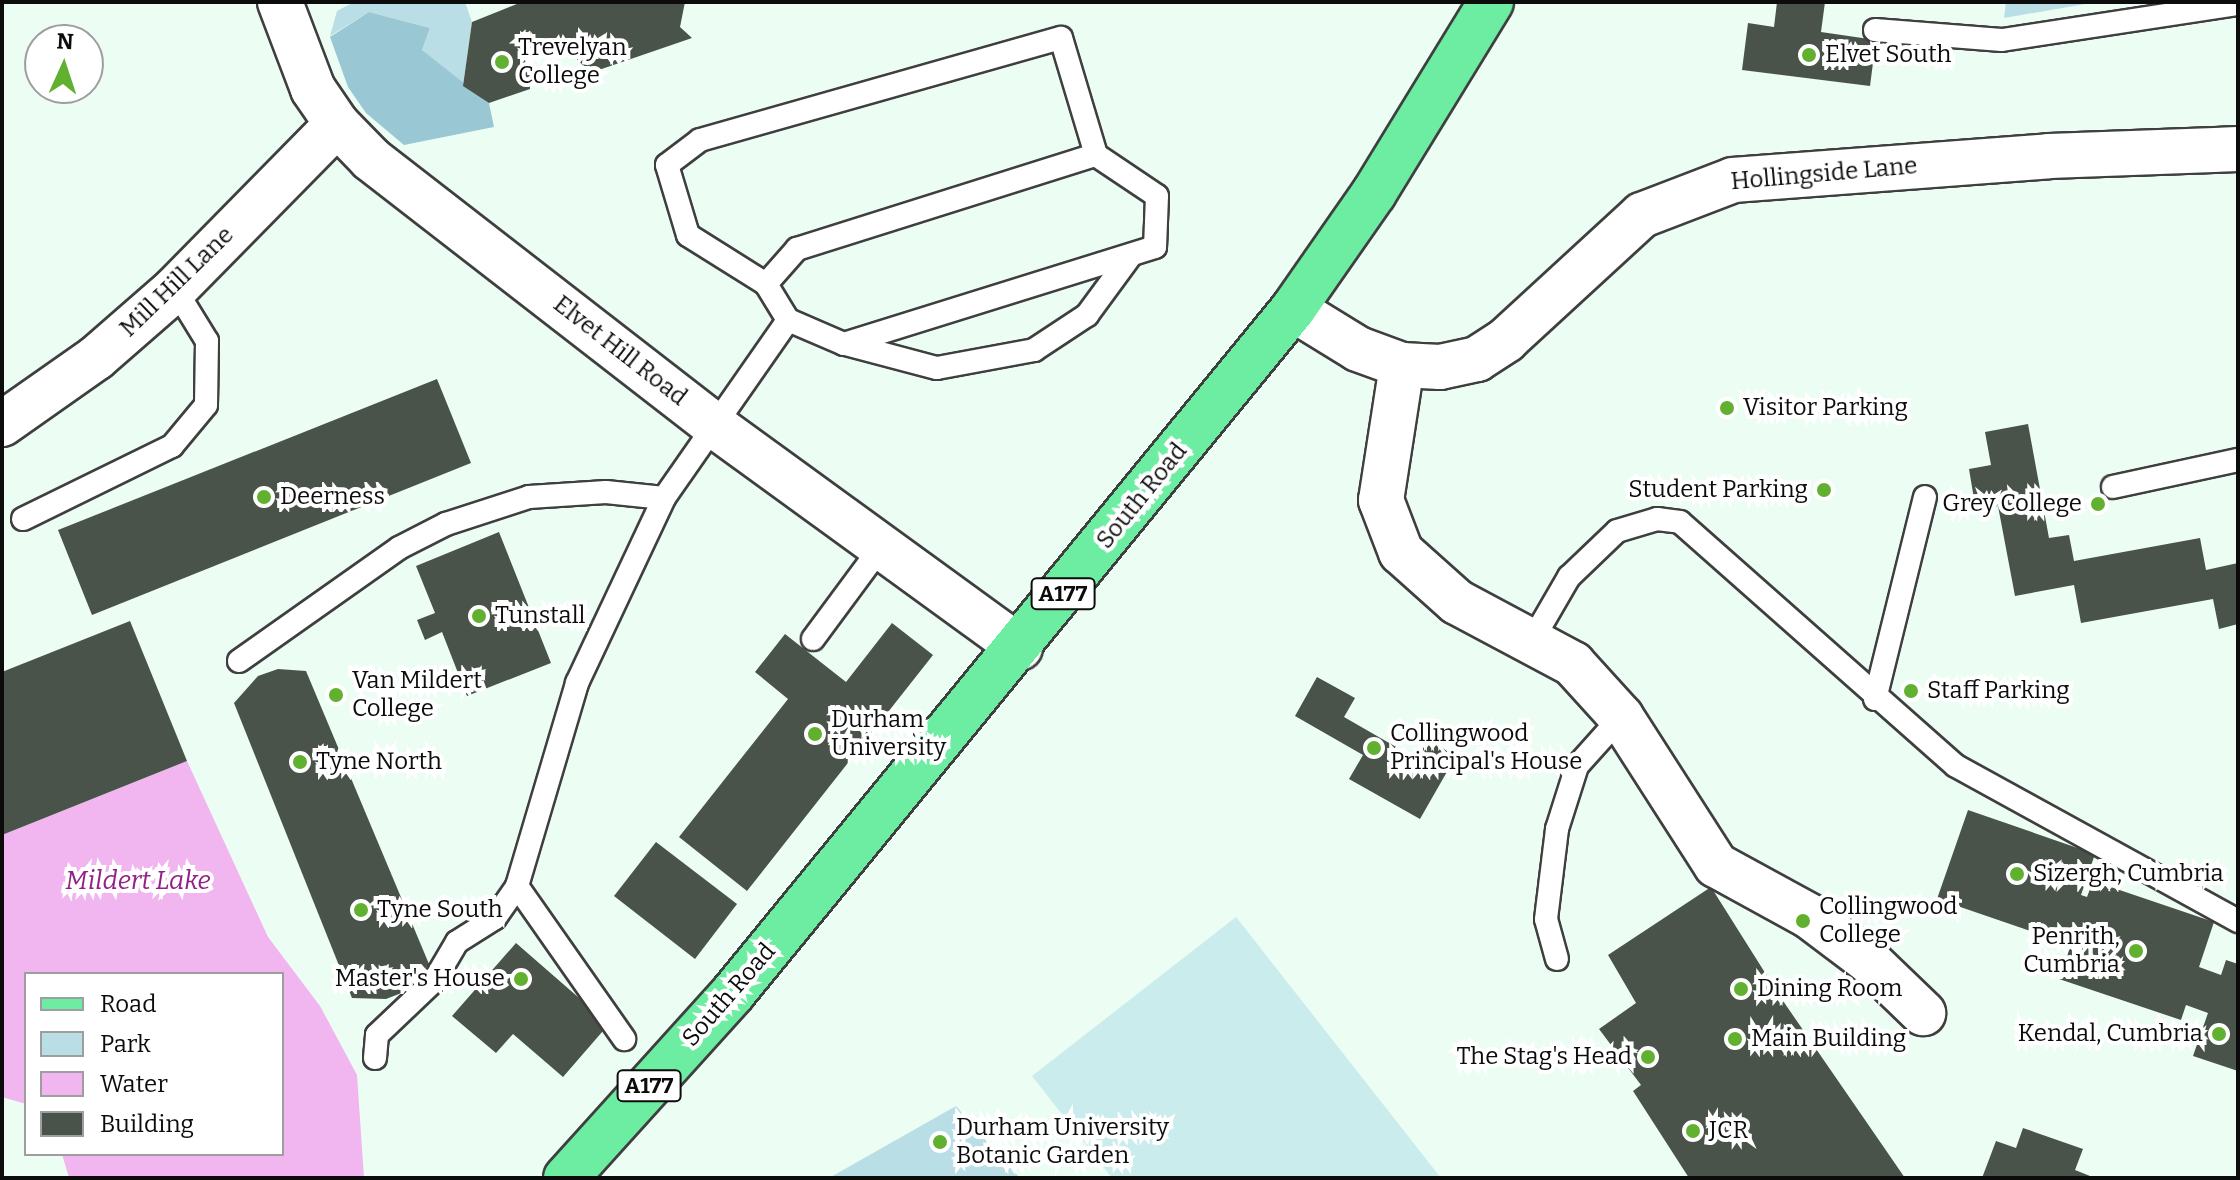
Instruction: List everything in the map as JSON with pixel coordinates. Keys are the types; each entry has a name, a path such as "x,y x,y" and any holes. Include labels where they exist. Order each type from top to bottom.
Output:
{"main road":[{"name":"South Road","path":"566,1178 733,993 1020,648 1293,309 1374,193 1491,2"}],"street":[{"name":"Elvet Hill Road","path":"287,3 313,89 337,124 421,199 715,426 1020,648"},
{"name":"Mill Hill Lane","path":"2,424 96,358 175,289 337,124"},
{"name":"Hollingside Lane","path":"1293,309 1358,349 1402,365 1440,367 1477,359 1506,340 1642,215 1733,180 2049,156 2238,149"},
{"path":"1402,365 1383,470 1381,500 1401,552 1429,581 1457,602 1533,639 1573,664 1621,717 1716,865 1809,916 1870,962 1923,1013"}],"lane":[{"path":"1875,30 2002,40 2238,4"},
{"path":"844,344 1155,247 1157,196 1096,155 1061,38 700,140 667,165 688,235 766,284 788,320 844,344 937,368 1034,350 1087,315 1131,255"},
{"path":"766,284 797,249 1096,155"},
{"path":"23,519 172,446 206,405 207,341 175,289"},
{"path":"375,1058 377,1035 434,981 457,942 495,918 517,886 577,683 664,498 788,320"},
{"path":"2113,487 2238,460"},
{"path":"239,661 399,548 446,524 529,497 606,492 664,498"},
{"path":"1875,699 1925,497"},
{"path":"1533,639 1569,577 1617,531 1657,519 1680,522 1875,699 1956,766 2238,921"},
{"path":"813,639 881,547"},
{"path":"1557,959 1546,919 1557,829 1577,766 1621,717"},
{"path":"517,886 624,1039"}],"green space":[{"path":"354,2 465,2 472,22 463,86 422,50 430,28 369,12 330,36 337,11"},
{"path":"2006,2 2097,2 2004,18"},
{"name":"Durham University Botanic Garden","path":"956,1106 1020,1178 829,1178"}],"shaded area":[{"path":"369,12 430,28 422,50 489,103 494,127 404,145 366,113 348,87 330,37"},
{"path":"1236,917 1441,1178 1112,1178 1032,1076"}],"water":[{"name":"Mildert Lake","path":"187,761 268,937 320,1006 357,1075 364,1178 69,1178 63,1156 284,1156 284,972 24,972 24,1103 2,1097 2,835"}],"building":[{"path":"522,2 685,2 680,27 692,38 590,73 576,58 579,47 565,52 554,42 529,53 530,89 489,103 463,86 472,22"},
{"name":"Elvet South","path":"1777,2 1825,2 1821,32 1876,40 1870,86 1742,70 1748,23 1774,27"},
{"name":"Deerness","path":"437,379 471,463 92,615 58,530"},
{"path":"2028,424 2049,538 2069,535 2074,561 2200,538 2206,570 2238,563 2238,624 2219,629 2213,599 2081,623 2074,585 2015,596 1998,506 1976,511 1969,469 1991,465 1985,432"},
{"name":"Tunstall","path":"499,532 551,663 467,696 442,632 425,640 417,620 435,613 416,566"},
{"path":"130,621 187,761 2,835 2,672"},
{"name":"Durham University","path":"892,623 933,655 747,891 679,837 788,699 755,672 785,634 846,682"},
{"path":"278,669 306,671 429,964 404,992 386,999 352,998 234,703 258,676"},
{"name":"Collingwood Principal's House","path":"1317,677 1355,698 1344,717 1417,759 1428,740 1456,756 1420,819 1349,779 1363,755 1295,716"},
{"path":"1968,810 2095,854 2081,895 2087,897 2093,881 2214,922 2199,967 2221,975 2226,960 2238,964 2238,1071 2193,1056 2208,1013 2186,1005 2181,1020 2059,979 2074,936 2068,934 2065,943 1937,899"},
{"path":"656,842 737,904 695,959 614,896"},
{"name":"Main Building","path":"1711,887 1781,998 1905,1178 1689,1178 1633,1091 1641,1085 1599,1029 1636,1003 1608,955"},
{"name":"Master's House","path":"516,943 609,1024 563,1077 513,1034 496,1053 452,1016"},
{"path":"2023,1128 2083,1149 2075,1170 2095,1178 1982,1178 1996,1141 2016,1148"}],"place":[{"name":"Elvet South","path":"1809,55"},
{"name":"Trevelyan College","path":"502,62"},
{"name":"Visitor Parking","path":"1727,408"},
{"name":"Student Parking","path":"1824,490"},
{"name":"Deerness","path":"264,497"},
{"name":"Grey College","path":"2098,504"},
{"name":"Tunstall","path":"479,616"},
{"name":"Staff Parking","path":"1911,691"},
{"name":"Van Mildert College","path":"336,695"},
{"name":"Durham University","path":"815,734"},
{"name":"Collingwood Principal's House","path":"1374,748"},
{"name":"Tyne North","path":"300,762"},
{"name":"Sizergh, Cumbria","path":"2017,874"},
{"name":"Tyne South","path":"361,910"},
{"name":"Collingwood College","path":"1803,921"},
{"name":"Penrith, Cumbria","path":"2136,951"},
{"name":"Master's House","path":"521,979"},
{"name":"Dining Room","path":"1741,989"},
{"name":"Kendal, Cumbria","path":"2219,1034"},
{"name":"Main Building","path":"1735,1039"},
{"name":"The Stag's Head","path":"1648,1057"},
{"name":"JCR","path":"1693,1131"},
{"name":"Durham University Botanic Garden","path":"940,1142"}]}
